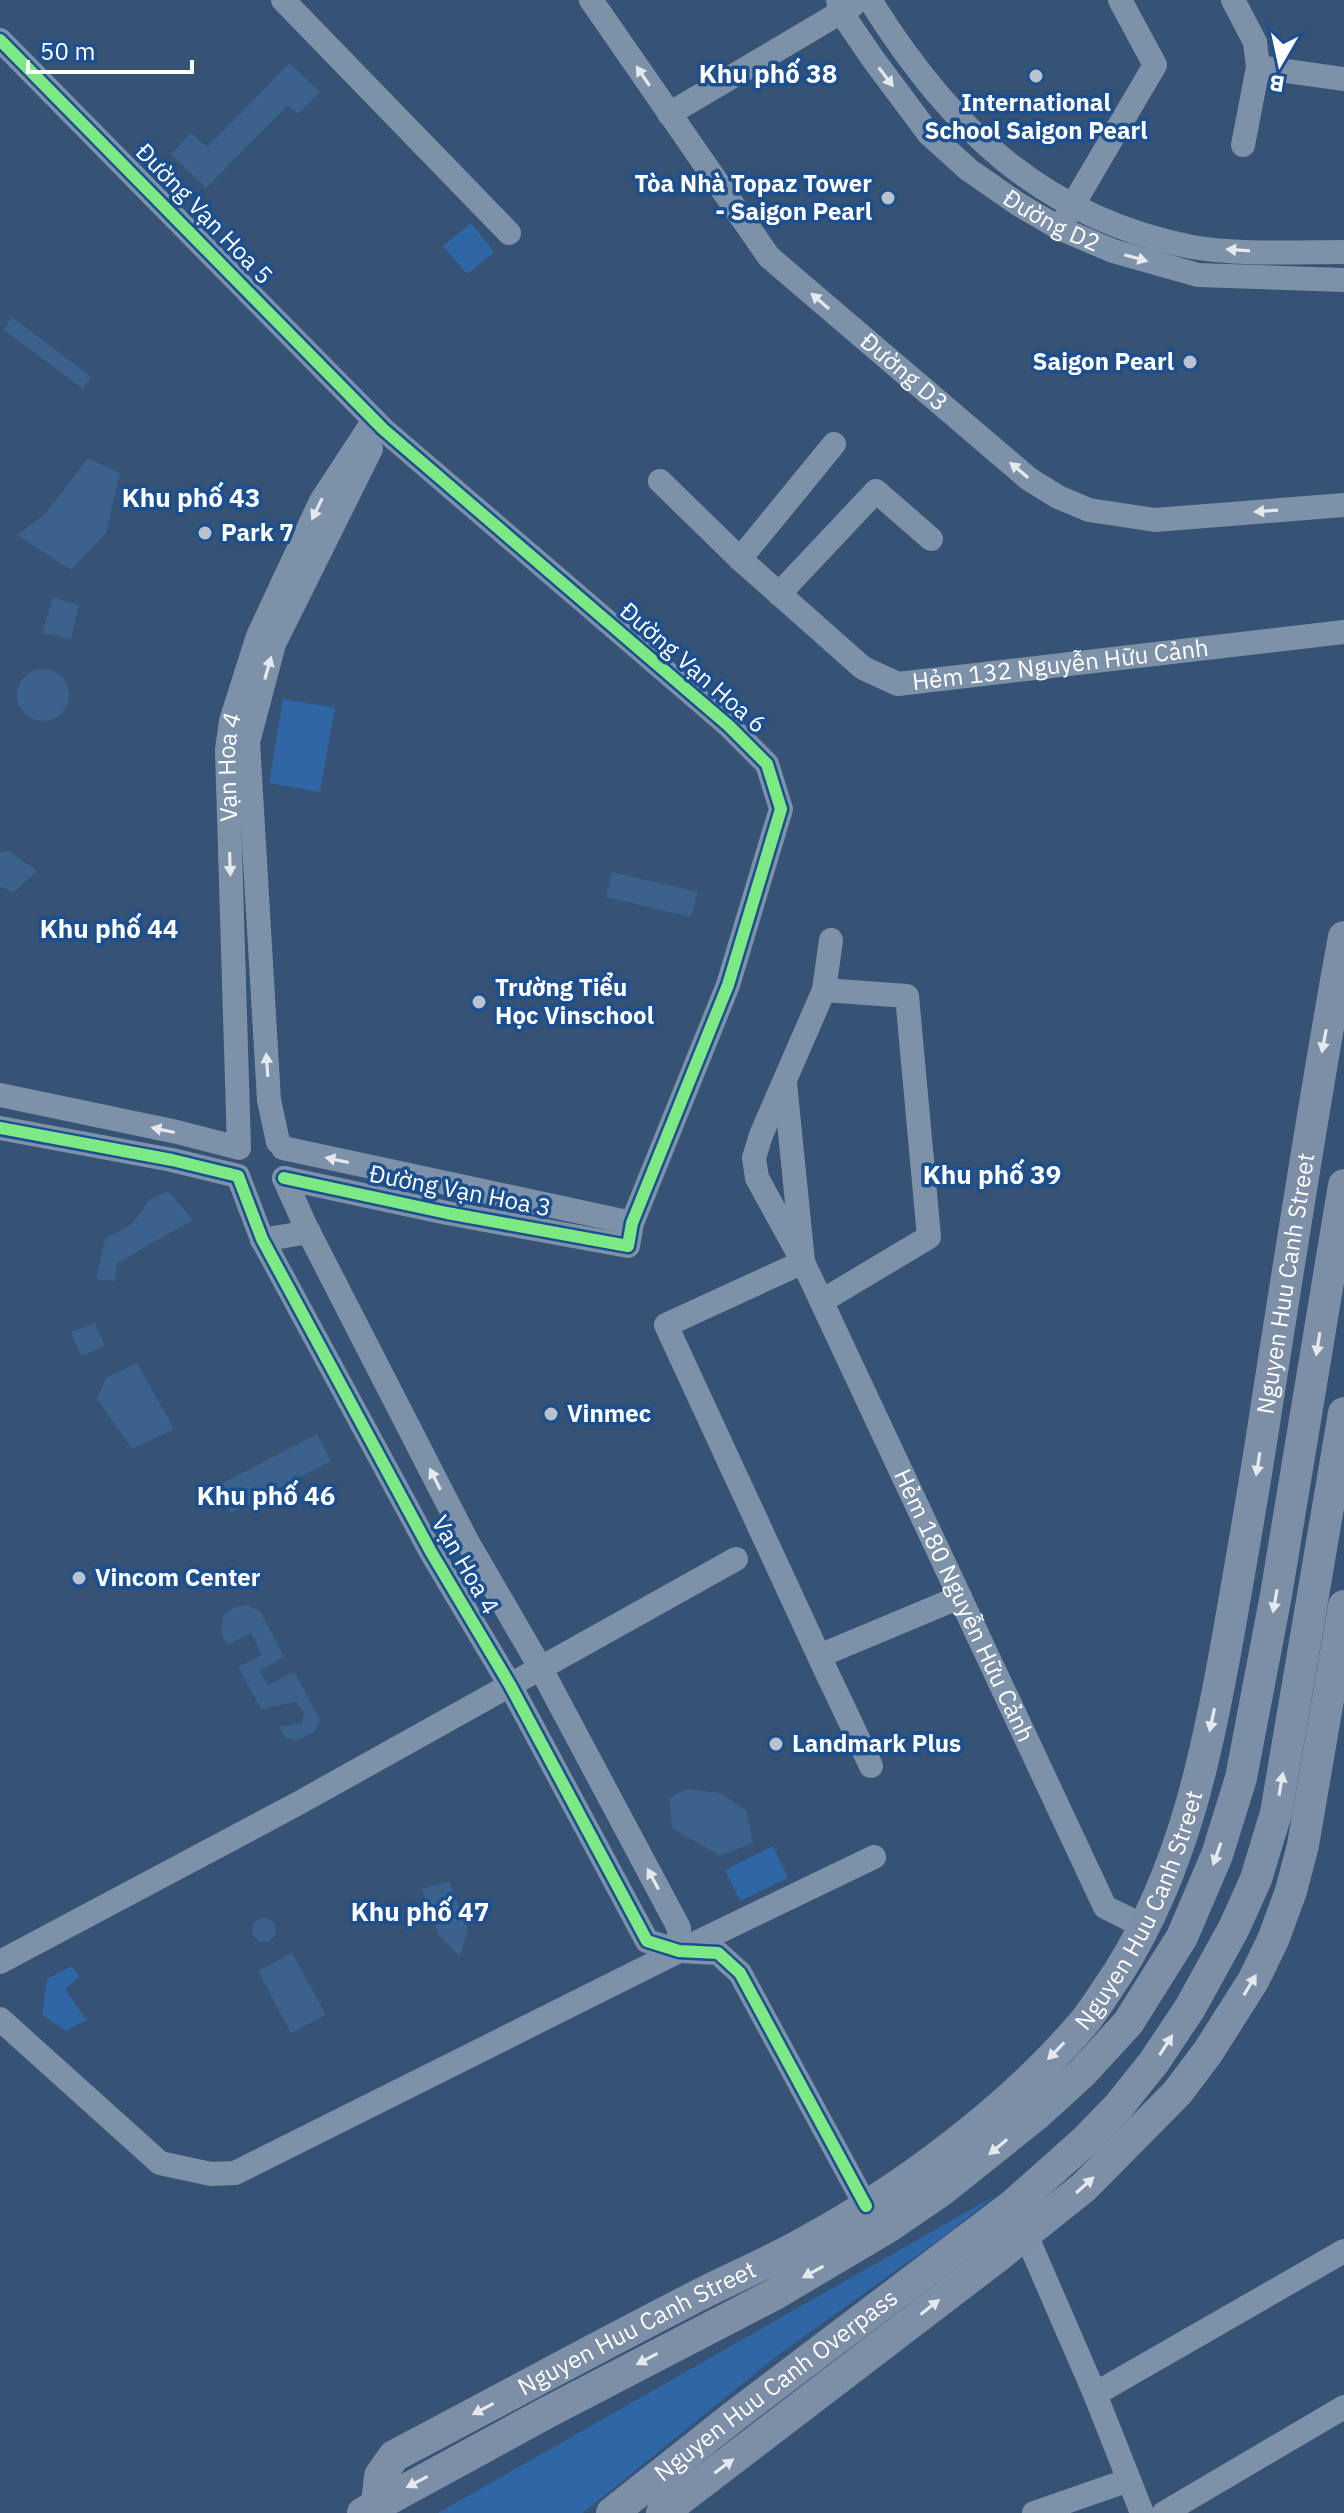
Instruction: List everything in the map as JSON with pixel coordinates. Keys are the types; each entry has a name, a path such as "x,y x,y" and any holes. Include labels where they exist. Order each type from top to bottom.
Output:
{"main road":[{"name":"Nguyen Huu Canh Street","path":"873,2219 1044,2064 1087,2019 1145,1927 1176,1853 1202,1768 1249,1523 1321,1060 1344,937"},
{"name":"Nguyen Huu Canh Street","path":"372,2510 380,2476 394,2456 686,2301 805,2243 873,2219 990,2153 1082,2073 1128,2023 1182,1937 1217,1855 1241,1778 1335,1301 1344,1185"},
{"path":"1286,1292 1335,1301"},
{"path":"1026,2235 1013,2205 1108,2118 1154,2062 1197,1995 1234,1928 1256,1879 1276,1813 1344,1413"},
{"path":"662,2513 1026,2235 1084,2187 1177,2093 1208,2052 1253,1981 1273,1940 1291,1891 1303,1845 1344,1606"},
{"name":"Nguyen Huu Canh Overpass","path":"612,2513 733,2417 1013,2205"}],"street":[{"path":"283,0 509,233"},
{"name":"Đường D3","path":"591,0 769,257 1029,479 1058,497 1089,510 1155,520 1344,505"},
{"name":"Đường D2","path":"870,0 896,42 951,112 992,152 1036,185 1072,206 1127,228 1194,247 1344,252"},
{"path":"1059,228 1155,65 1120,0"},
{"path":"1233,0 1255,42 1258,67 1243,145"},
{"path":"669,114 847,4"},
{"name":"Đường D2","path":"847,4 873,59 929,134 969,170 1059,228 1113,251 1198,275 1344,280"},
{"name":"Đường Vạn Hoa 5","path":"0,40 379,425"},
{"path":"1258,67 1344,79"},
{"path":"1272,252 1273,278"},
{"name":"Vạn Hoa 4","path":"280,1145 269,1100 248,742 274,644 344,507 379,425"},
{"name":"Vạn Hoa 4","path":"239,1148 227,750 231,721 258,636 321,501 379,425"},
{"name":"Đường Vạn Hoa 6","path":"379,425 729,726 767,764 781,809 728,985 630,1235"},
{"path":"740,559 834,444"},
{"name":"Hẻm 132 Nguyễn Hữu Cảnh","path":"660,481 740,559 863,668 898,684 1344,632"},
{"path":"779,594 883,482 931,539"},
{"name":"Hẻm 180 Nguyễn Hữu Cảnh","path":"831,940 824,990 761,1135 754,1158 757,1178 822,1301 1105,1907 1145,1927"},
{"path":"822,1301 929,1237 907,996 824,990"},
{"name":"Hẻm 180 Nguyễn Hữu Cảnh","path":"785,1081 803,1262"},
{"path":"0,1095 239,1148"},
{"path":"0,1128 172,1160 238,1176"},
{"path":"253,1138 270,1138 280,1145 288,1163 284,1178 270,1189 251,1189 238,1176 234,1162 239,1148 253,1138"},
{"name":"Đường Vạn Hoa 3","path":"280,1145 630,1235"},
{"name":"Vạn Hoa 4","path":"238,1176 262,1240 431,1552 510,1685 647,1941 679,1951 679,1928 540,1667 467,1541 284,1178"},
{"name":"Đường Vạn Hoa 3","path":"284,1178 447,1213 630,1235"},
{"path":"262,1240 309,1232"},
{"path":"803,1262 666,1325 871,1766"},
{"path":"0,1962 297,1804 736,1559"},
{"path":"819,1656 960,1597"},
{"path":"0,2019 160,2163 211,2174 235,2173 874,1857"},
{"path":"679,1951 718,1953 740,1973 873,2219"},
{"path":"1026,2235 1095,2394 1142,2513"},
{"path":"1095,2394 1344,2251"},
{"path":"1164,2513 1344,2407"},
{"path":"1034,2513 1129,2480"}],"shaded area":[{"path":"290,63 320,92 298,114 288,105 206,188 171,154 191,133 207,147"},
{"path":"471,223 494,252 467,274 443,246"},
{"path":"12,317 91,377 83,389 4,330"},
{"path":"88,458 120,473 106,533 71,570 17,535 46,513"},
{"path":"53,597 79,605 71,639 42,633"},
{"path":"43,669 61,677 69,695 61,713 43,721 25,713 17,695 25,677"},
{"path":"283,699 335,708 320,792 269,783"},
{"path":"9,851 37,871 14,892 0,887 0,852"},
{"path":"612,872 698,892 691,917 606,897"},
{"path":"168,1191 193,1220 117,1263 115,1281 96,1279 105,1239 132,1224 149,1200"},
{"path":"95,1323 105,1346 81,1356 71,1332"},
{"path":"137,1363 174,1429 132,1449 97,1399 106,1378"},
{"path":"317,1434 331,1461 231,1513 217,1486"},
{"path":"247,1605 260,1611 284,1657 260,1671 268,1685 294,1672 320,1720 314,1732 298,1740 285,1738 279,1727 302,1723 304,1713 296,1702 261,1709 238,1667 262,1655 251,1633 228,1645 221,1632 223,1616 235,1607"},
{"path":"686,1789 720,1793 746,1810 753,1843 720,1856 672,1828 669,1798"},
{"path":"773,1846 788,1878 740,1901 725,1870"},
{"path":"449,1881 468,1929 460,1956 439,1936 422,1889"},
{"path":"264,1918 272,1922 276,1930 272,1938 264,1942 256,1938 252,1930 256,1922"},
{"path":"292,1953 326,2015 291,2033 258,1971"},
{"path":"72,1966 79,1977 65,1989 87,2020 66,2031 42,2015 47,1979"},
{"path":"996,2195 943,2237 778,2355 583,2513 438,2513"}],"cycle path":[{"path":"0,40 383,429 729,726 767,764 781,809 728,985 632,1223 628,1246 447,1213 284,1178"},
{"path":"0,1128 172,1160 238,1176 262,1239 431,1552 510,1685 647,1941 679,1951 718,1953 740,1973 866,2206"}],"place":[{"name":"International School Saigon Pearl","path":"1036,76"},
{"name":"Tòa Nhà Topaz Tower - Saigon Pearl","path":"888,198"},
{"name":"Saigon Pearl","path":"1190,362"},
{"name":"Park 7","path":"205,533"},
{"name":"Trường Tiểu Học Vinschool","path":"479,1002"},
{"name":"Vinmec","path":"551,1414"},
{"name":"Vincom Center","path":"79,1578"},
{"name":"Landmark Plus","path":"776,1744"}],"district":[{"name":"Khu phố 38","path":"768,74"},
{"name":"Khu phố 43","path":"191,498"},
{"name":"Khu phố 44","path":"109,929"},
{"name":"Khu phố 39","path":"992,1175"},
{"name":"Khu phố 46","path":"266,1496"},
{"name":"Khu phố 47","path":"420,1912"}]}
